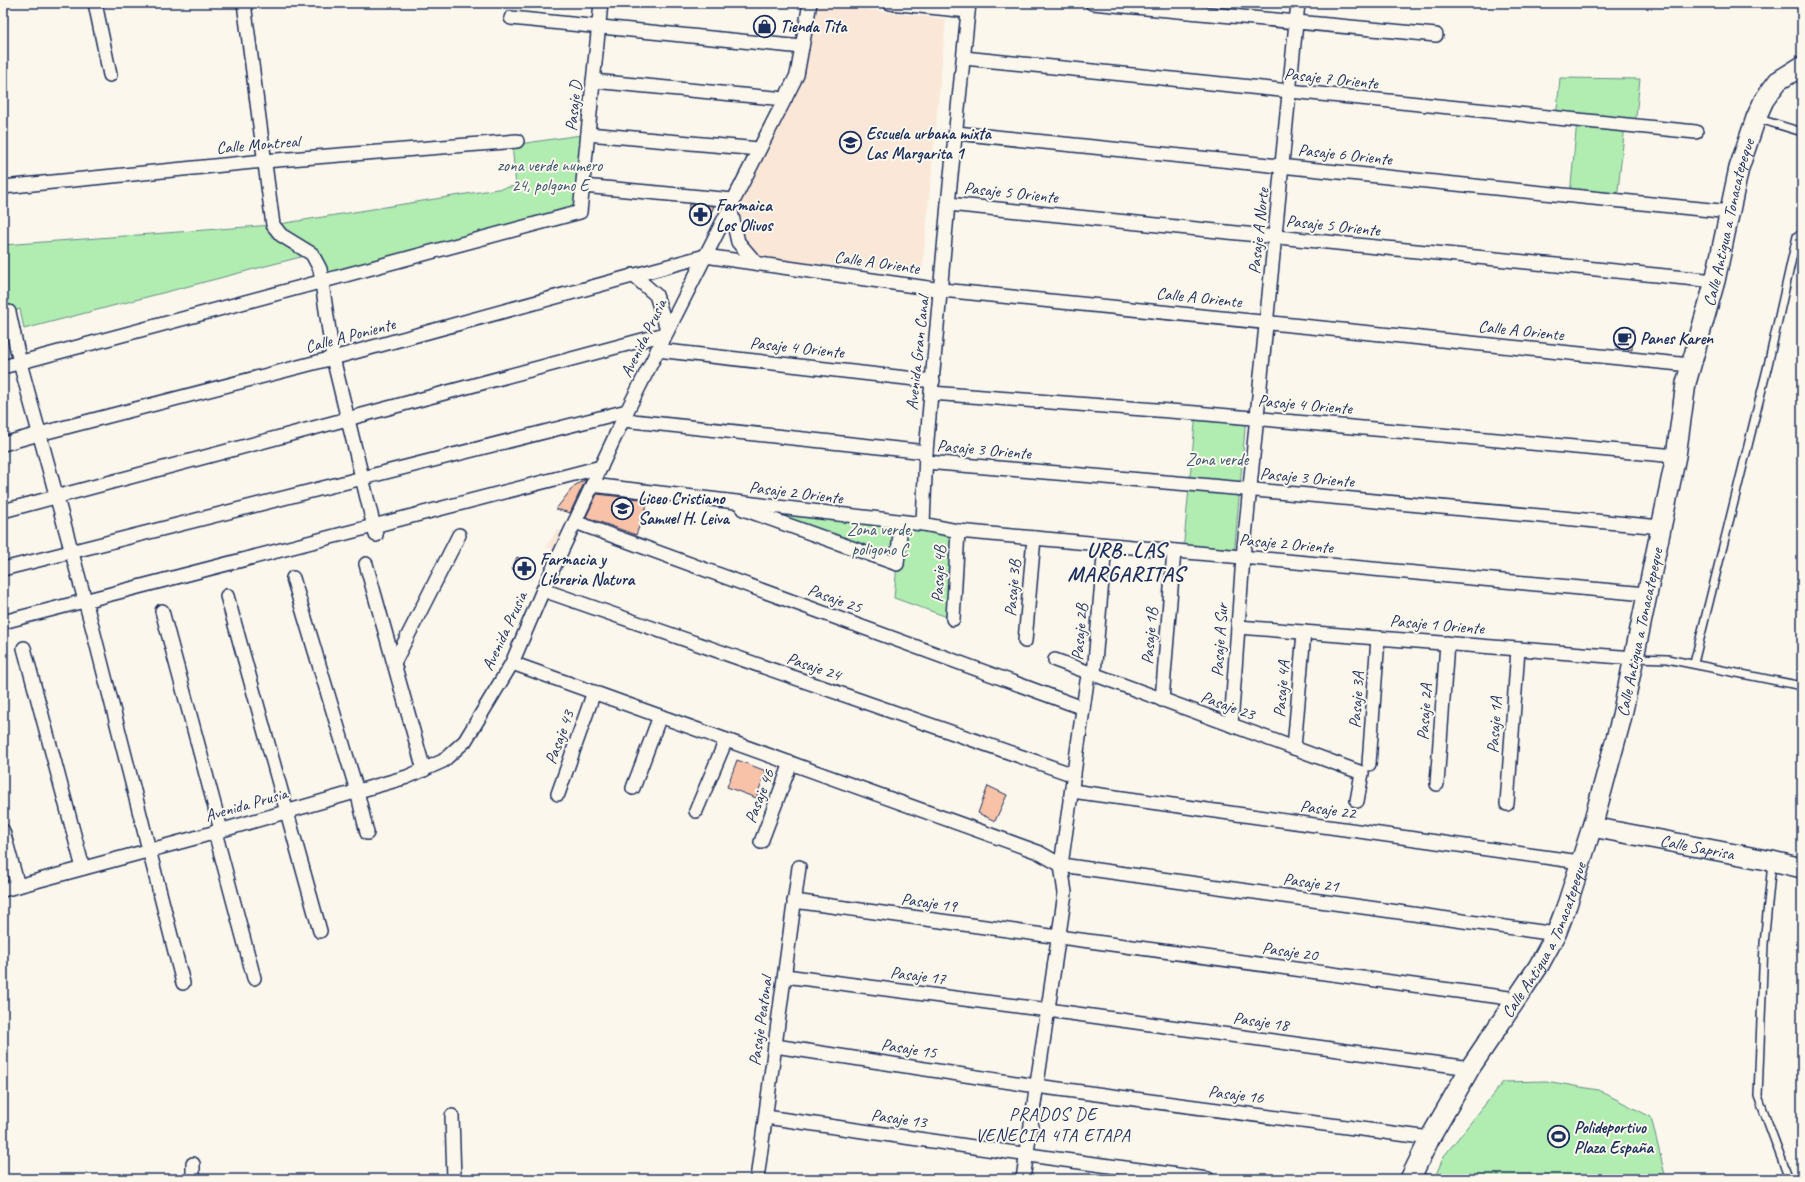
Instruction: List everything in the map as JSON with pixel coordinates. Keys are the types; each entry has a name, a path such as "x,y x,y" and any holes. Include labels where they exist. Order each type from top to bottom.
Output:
{"street":[{"path":"95,3 110,75"},
{"path":"244,3 273,225 281,235 312,254 320,270 333,358 375,531"},
{"name":"Pasaje D","path":"322,282 580,212 601,3"},
{"name":"Avenida Prusia","path":"3,890 407,777 443,762 465,741 512,662 543,590 625,415 666,331 797,75 810,3"},
{"name":"Avenida Gran Canal","path":"890,3 969,7 948,204 942,290 926,457 923,519"},
{"path":"1092,3 1436,35"},
{"name":"Pasaje A Norte","path":"1243,557 1276,237 1298,3"},
{"path":"511,18 802,48"},
{"name":"Pasaje 7 Oriente","path":"964,58 1696,132"},
{"name":"Calle Antigua a Tonacatepeque","path":"1416,1178 1430,1138 1470,1068 1538,967 1556,934 1568,905 1610,765 1676,456 1686,383 1715,281 1737,176 1756,118 1764,100 1774,85 1783,77 1802,66"},
{"path":"593,81 785,99"},
{"name":"Pasaje 6 Oriente","path":"956,133 1730,212"},
{"path":"588,134 759,149"},
{"name":"Calle Montreal","path":"3,187 264,161 517,141"},
{"path":"583,186 732,203 738,242 756,262"},
{"name":"Pasaje 5 Oriente","path":"948,204 1715,281"},
{"name":"Calle A Oriente","path":"705,256 756,262 942,290 1690,365"},
{"name":"Calle A Poniente","path":"3,444 333,358 705,256"},
{"path":"3,511 666,331 656,296 633,275"},
{"path":"3,367 322,282"},
{"path":"9,312 38,434 86,601 184,983"},
{"name":"Pasaje 4 Oriente","path":"657,350 932,387 1676,456"},
{"path":"3,569 362,478 625,415"},
{"name":"Pasaje 3 Oriente","path":"625,415 926,457 1660,527"},
{"path":"3,622 375,531 601,467"},
{"name":"Pasaje 2 Oriente","path":"592,485 901,523 923,519 958,531 1646,594"},
{"path":"718,500 898,564 901,523"},
{"name":"Pasaje 25","path":"575,522 1083,708"},
{"name":"Pasaje 4B","path":"953,619 958,531"},
{"path":"394,663 459,535"},
{"name":"Pasaje 3B","path":"1025,641 1034,538"},
{"name":"Pasaje 2B","path":"1022,1179 1065,893 1061,866 1083,708 1090,678 1105,545"},
{"name":"Pasaje 1B","path":"1162,700 1174,551"},
{"name":"Pasaje A Sur","path":"1231,725 1243,557"},
{"path":"366,564 424,770"},
{"path":"293,578 357,791 367,833"},
{"name":"Pasaje 24","path":"543,590 1074,775"},
{"path":"227,596 320,932"},
{"path":"162,611 254,978"},
{"name":"Pasaje 1 Oriente","path":"1238,627 1634,658"},
{"name":"Pasaje 4A","path":"1294,748 1304,632"},
{"name":"Pasaje 3A","path":"1369,764 1378,638"},
{"name":"Pasaje 2A","path":"1437,784 1447,643"},
{"path":"24,648 83,868"},
{"name":"Pasaje 1A","path":"1507,804 1518,649"},
{"name":"Pasaje 23","path":"1055,660 1090,678 1162,700 1362,773 1358,801"},
{"path":"512,662 1038,852 1061,866"},
{"name":"Pasaje 43","path":"558,794 594,692"},
{"path":"633,788 660,716"},
{"path":"696,811 726,740"},
{"name":"Pasaje 46","path":"761,842 791,763"},
{"name":"Pasaje 22","path":"1072,791 1580,862"},
{"name":"Calle Saprisa","path":"1592,827 1802,868"},
{"path":"3,831 18,886"},
{"name":"Pasaje 21","path":"1061,866 1556,934"},
{"name":"Pasaje Peatonal","path":"757,1179 799,867"},
{"name":"Pasaje 19","path":"794,901 1058,938"},
{"name":"Pasaje 20","path":"1058,938 1516,999"},
{"name":"Pasaje 17","path":"784,976 1048,1010"},
{"name":"Pasaje 18","path":"1048,1010 1470,1068"},
{"name":"Pasaje 15","path":"775,1046 1036,1086"},
{"name":"Pasaje 16","path":"1036,1086 1430,1138"},
{"path":"452,1116 454,1179"},
{"name":"Pasaje 13","path":"766,1117 1208,1179"},
{"path":"193,1164 193,1179"}],"lane":[{"path":"1756,118 1802,132"},
{"path":"1694,663 1768,365 1796,236"},
{"path":"1634,658 1667,658 1802,686"},
{"path":"1772,861 1764,944 1758,1096 1789,1179"}],"shaded area":[{"name":"Escuela urbana mixta Las Margarita 1","path":"819,4 946,19 922,273 773,260 751,251 742,238 736,206 801,80"},
{"path":"557,530 567,532 557,550 546,547"}],"green space":[{"path":"1560,78 1640,79 1635,126 1625,125 1617,200 1570,195 1577,121 1556,119"},
{"name":"zona verde numero 24, polgono E","path":"588,134 580,212 322,282 312,254 24,329 20,309 3,314 3,245 273,225 516,186 512,145"},
{"name":"Zona verde","path":"1196,413 1246,417 1234,556 1183,552"},
{"name":"Zona verde, poligono C","path":"718,500 958,531 953,619 894,598 897,564"},
{"name":"Polideportivo Plaza España","path":"1546,1081 1598,1090 1651,1117 1666,1179 1434,1179 1444,1156 1503,1082"}],"building":[{"path":"689,204 714,206 708,220 688,218"},
{"name":"Panes Karen","path":"1633,329 1632,350 1616,347 1617,330"},
{"path":"586,479 570,513 556,509 574,486"},
{"name":"Liceo Cristiano Samuel H. Leiva","path":"597,494 649,500 636,535 586,517"},
{"path":"517,557 530,563 524,575 512,569"},
{"path":"737,760 766,771 756,798 727,787"},
{"path":"988,786 1007,795 995,821 978,813"}],"place":[{"name":"Tienda Tita","path":"765,26"},
{"name":"Escuela urbana mixta Las Margarita 1","path":"851,143"},
{"name":"Farmaica Los Olivos","path":"700,215"},
{"name":"Panes Karen","path":"1624,338"},
{"name":"Liceo Cristiano Samuel H. Leiva","path":"623,508"},
{"name":"Farmacia y Libreria Natura","path":"524,569"},
{"name":"Polideportivo Plaza España","path":"1558,1137"}],"district":[{"name":"URB. LAS MARGARITAS","path":"1126,562"},
{"name":"PRADOS DE VENECIA 4TA ETAPA","path":"1053,1124"}]}
